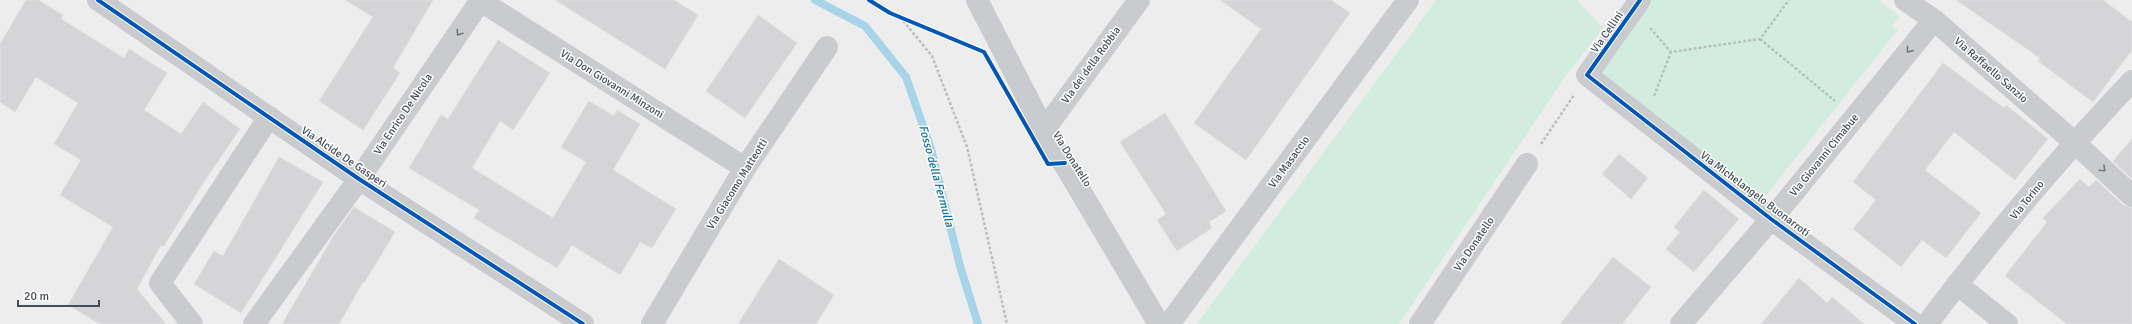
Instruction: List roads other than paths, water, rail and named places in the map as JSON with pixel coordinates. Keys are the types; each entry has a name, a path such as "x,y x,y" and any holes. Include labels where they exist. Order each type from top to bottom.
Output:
{"street":[{"name":"Via Alcide De Gasperi","path":"98,0 359,178 583,324"},
{"name":"Via Don Giovanni Minzoni","path":"480,0 745,168"},
{"name":"Via Enrico De Nicola","path":"254,324 359,178 480,0"},
{"name":"Via Donatello","path":"977,0 1044,130 1159,324"},
{"name":"Via dei della Robbia","path":"1044,130 1139,0"},
{"name":"Via Masaccio","path":"1169,324 1408,0"},
{"name":"Via Raffaello Sanzio","path":"1905,0 1934,20 2074,142 2132,196"},
{"name":"Via Cellini","path":"1587,75 1637,5"},
{"name":"Via Giovanni Cimabue","path":"1681,324 1771,219 1934,20"},
{"name":"Via Giacomo Matteotti","path":"652,324 745,168 827,47"},
{"name":"Via Michelangelo Buonarroti","path":"1587,75 1771,219 1915,324"},
{"name":"Via Torino","path":"1927,324 1957,284 2074,142 2132,81"},
{"path":"192,324 160,283 269,117"},
{"name":"Via Donatello","path":"1420,324 1527,164"},
{"path":"1957,284 2006,324"}],"waterway":[{"name":"Fosso della Fermulla","path":"815,0 865,26 906,77 931,149 960,266 978,324"}]}
